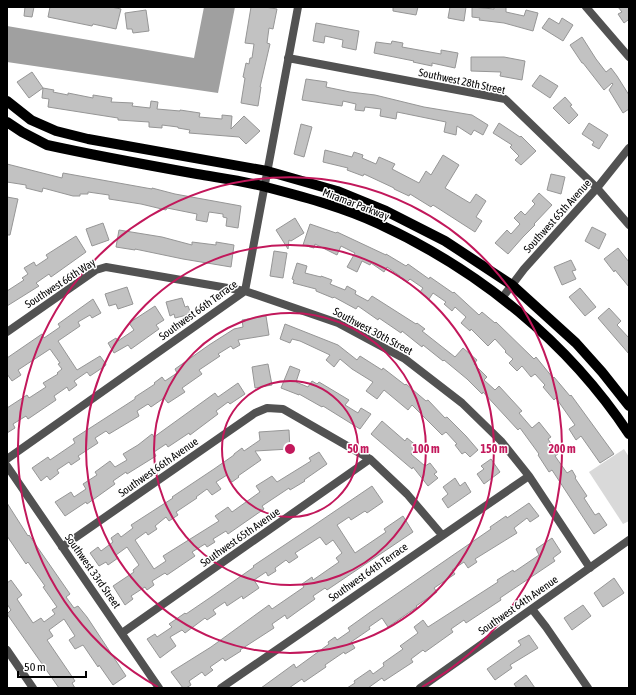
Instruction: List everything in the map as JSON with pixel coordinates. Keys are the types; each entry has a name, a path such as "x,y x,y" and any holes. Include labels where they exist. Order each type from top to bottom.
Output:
{"main road":[{"name":"Miramar Parkway","path":"7,101 31,120 56,131 88,139 267,171 337,190 386,211 445,240 512,285 576,343 602,372 629,406"},
{"name":"Miramar Parkway","path":"9,124 47,145 82,153 264,186 330,205 378,224 436,253 502,298 564,354 590,382 629,434"}],"street":[{"name":"Southwest 66th Terrace","path":"7,459 245,291 298,7"},
{"path":"587,7 629,57"},
{"name":"Southwest 28th Street","path":"288,58 505,99 597,188 629,225"},
{"name":"Southwest 65th Avenue","path":"502,298 524,269 597,188 629,148"},
{"name":"Southwest 30th Street","path":"106,267 245,291 338,323 405,359 462,403 501,441 529,476 590,568"},
{"name":"Southwest 66th Way","path":"7,332 96,270 106,267"},
{"name":"Southwest 66th Avenue","path":"62,546 255,413 267,408 283,409 370,459"},
{"path":"370,459 407,494 442,534"},
{"name":"Southwest 65th Avenue","path":"122,633 370,459"},
{"name":"Southwest 33rd Street","path":"7,466 159,688"},
{"name":"Southwest 64th Terrace","path":"221,688 442,534 529,476"},
{"name":"Southwest 64th Avenue","path":"420,688 629,540"},
{"path":"532,609 588,688"},
{"path":"7,650 33,688"}],"shaded area":[{"path":"204,7 235,7 218,93 7,62 7,26 194,58"},
{"path":"624,449 629,457 629,521 623,524 589,472"}],"building":[{"path":"25,7 34,7 32,17 24,16"},
{"path":"50,7 111,7 121,9 116,29 93,24 92,26 48,17"},
{"path":"251,7 277,9 273,29 269,28 267,43 270,44 260,87 258,106 241,103 245,78 243,77 246,63 249,64 250,58 252,58 254,44 245,43"},
{"path":"393,7 418,7 416,15 393,11"},
{"path":"450,7 466,7 464,21 448,18"},
{"path":"472,7 494,9 494,7 506,7 506,12 524,16 526,10 538,13 533,31 504,23 479,20 480,18 472,17"},
{"path":"618,7 629,7 629,22 628,20 624,23 618,14 622,12"},
{"path":"146,10 149,31 133,33 132,29 127,29 125,13"},
{"path":"549,18 559,24 562,18 573,25 563,41 542,28"},
{"path":"316,23 359,31 356,50 342,47 343,40 325,36 324,43 313,41"},
{"path":"582,37 606,72 611,68 629,95 629,109 623,113 609,90 613,84 612,83 604,90 582,63 570,45"},
{"path":"392,41 403,43 402,47 441,54 441,50 458,53 455,68 432,63 432,66 374,53 376,42 391,44"},
{"path":"471,57 504,57 525,61 522,80 500,76 501,72 471,71"},
{"path":"32,72 43,88 29,98 17,82"},
{"path":"540,75 558,86 550,98 532,86"},
{"path":"306,79 327,82 326,87 375,95 424,107 472,115 488,125 483,135 474,130 471,135 457,126 456,135 444,132 446,122 397,112 396,119 380,116 381,109 365,107 364,111 355,110 356,104 343,101 342,106 302,100"},
{"path":"43,88 68,95 68,93 93,98 93,95 112,98 111,102 133,103 132,106 150,108 151,101 158,102 157,109 200,113 199,117 222,119 222,115 232,116 231,129 244,116 260,131 246,144 239,137 189,133 190,130 162,125 162,128 149,127 149,122 118,120 118,118 48,107 49,99 42,98"},
{"path":"565,97 572,105 570,106 578,115 569,124 553,108"},
{"path":"499,123 520,137 521,136 536,151 521,165 515,160 519,156 510,147 512,145 493,133"},
{"path":"589,123 608,135 599,149 592,145 594,142 582,134"},
{"path":"301,124 312,127 304,157 294,154"},
{"path":"325,150 352,157 354,152 363,155 362,158 376,164 379,157 395,164 392,169 419,183 426,171 431,175 443,155 459,165 445,188 470,203 476,194 486,201 476,217 482,221 475,232 433,205 431,207 410,194 409,196 364,174 363,176 347,170 348,168 323,162"},
{"path":"7,164 62,178 63,173 152,188 175,194 241,206 238,228 226,226 227,218 223,217 223,214 209,212 207,222 196,220 197,214 167,208 166,210 109,199 109,195 88,192 88,194 73,196 43,188 42,192 26,188 26,185 7,182"},
{"path":"551,174 565,177 561,194 547,190"},
{"path":"539,193 552,205 508,254 495,243 507,230 511,234 520,224 514,218 521,211 525,215 535,204 532,201"},
{"path":"7,197 18,199 10,235 7,235"},
{"path":"295,218 304,233 291,241 289,240 288,249 276,230"},
{"path":"103,223 109,240 92,246 86,229"},
{"path":"310,224 336,233 337,232 386,254 406,266 408,264 429,279 430,277 453,293 454,292 479,315 482,312 495,323 496,322 534,359 536,357 553,378 554,377 570,396 571,395 614,454 600,463 581,436 576,440 569,429 575,425 556,398 554,400 543,387 545,385 535,374 531,377 522,366 517,371 509,363 513,359 505,352 506,351 495,339 488,346 471,329 470,331 461,323 466,317 455,307 452,311 444,304 446,302 433,293 429,299 420,292 423,288 410,279 407,282 387,267 384,272 371,263 370,265 362,261 357,272 347,267 355,253 341,246 337,255 315,244 314,248 303,245"},
{"path":"592,227 606,234 599,249 585,241"},
{"path":"119,230 162,237 192,245 192,242 216,245 216,242 234,245 231,267 135,249 116,247"},
{"path":"76,236 86,252 51,277 49,274 36,283 39,286 7,306 7,291 24,280 22,278 28,274 24,268 34,262 36,266 48,258 46,255"},
{"path":"618,248 629,262 629,287 604,259"},
{"path":"274,251 287,253 283,278 270,276"},
{"path":"571,260 576,270 572,271 576,279 562,285 554,267"},
{"path":"297,263 307,266 305,273 332,280 330,284 345,290 347,286 356,291 355,294 368,301 372,296 416,324 417,323 425,329 422,331 455,357 463,348 477,360 474,364 487,377 484,380 495,390 499,386 522,411 519,413 532,428 539,422 551,437 548,439 558,454 555,456 567,473 572,470 576,477 575,478 587,496 584,498 595,515 599,513 607,525 594,534 552,470 549,472 538,455 539,454 520,428 518,430 483,392 482,394 444,360 443,361 423,345 422,347 402,331 401,333 379,318 378,320 358,306 356,309 334,297 333,298 316,291 316,289 293,283 294,280 292,279"},
{"path":"127,287 133,304 118,309 116,304 109,306 105,294"},
{"path":"580,288 596,307 585,316 569,297"},
{"path":"182,298 185,307 188,306 191,314 175,318 174,314 170,316 166,302"},
{"path":"93,299 101,313 92,318 90,315 78,322 80,326 58,341 77,370 100,356 106,364 105,366 90,376 87,372 74,381 77,385 69,391 67,387 54,396 56,400 28,419 26,416 13,424 15,428 7,433 7,408 27,395 29,398 46,387 43,383 58,374 57,373 62,369 58,364 60,363 50,349 18,370 21,375 12,381 7,374 7,358 42,334 44,338 60,327 58,324"},
{"path":"155,306 164,320 156,325 159,329 131,349 128,345 114,353 108,343 116,338 118,341 134,330 129,323"},
{"path":"609,308 621,321 617,325 629,338 629,354 598,318"},
{"path":"266,316 269,335 238,340 240,345 233,349 231,346 218,354 220,356 199,370 202,374 182,388 185,392 168,403 164,398 151,407 148,404 137,411 139,416 109,434 106,431 95,438 98,443 78,456 80,459 71,465 69,462 57,470 59,473 50,480 47,476 41,481 32,468 48,457 50,460 75,443 73,439 135,399 135,397 155,384 154,383 162,377 165,381 177,373 175,369 209,345 234,329 243,327 242,320"},
{"path":"285,324 338,345 357,360 360,356 382,370 383,368 405,385 406,384 426,401 428,400 445,418 447,417 466,436 478,450 470,457 465,452 462,454 455,445 457,444 446,432 442,435 412,405 408,410 384,390 377,399 366,391 373,382 352,369 340,359 334,367 326,360 330,355 300,341 292,339 290,343 280,339"},
{"path":"268,364 272,385 255,388 252,367"},
{"path":"290,366 300,370 296,382 308,387 312,381 317,384 319,382 349,400 345,405 358,413 361,408 371,414 360,429 323,406 322,407 299,394 281,388"},
{"path":"238,383 245,394 230,404 228,402 216,411 218,414 190,435 189,433 168,447 166,444 154,452 156,456 127,474 126,472 113,481 115,484 87,504 86,502 65,516 55,502 71,492 74,497 86,489 83,484 97,475 95,472 110,461 115,467 127,460 123,454 152,434 154,437 215,393 218,397"},
{"path":"382,421 405,441 407,438 417,446 411,454 425,466 430,463 437,472 434,474 438,478 428,486 413,467 412,469 371,434"},
{"path":"289,430 290,449 255,451 261,460 238,476 239,477 232,482 227,475 216,482 221,489 212,495 207,489 196,497 197,498 176,512 178,515 169,521 166,517 155,526 157,529 148,535 146,532 135,540 154,569 166,561 163,556 219,521 215,516 228,507 232,512 260,492 256,486 272,476 277,482 311,461 309,458 319,452 327,464 304,480 305,481 290,490 289,488 262,506 264,509 228,534 226,531 213,539 215,542 207,547 205,544 192,552 195,556 167,575 165,573 152,581 154,585 147,590 145,587 131,596 133,599 125,605 113,586 134,572 133,570 139,565 127,547 116,555 118,558 108,565 106,562 99,566 90,553 98,547 101,551 113,542 111,538 118,533 121,537 133,528 131,525 173,498 172,497 242,448 244,451 260,440 259,432"},
{"path":"491,459 500,472 484,484 477,474 484,469 481,466"},
{"path":"455,478 460,486 465,482 471,492 448,508 442,499 448,494 443,487"},
{"path":"372,486 383,502 367,513 365,511 351,520 349,517 337,525 355,553 386,532 384,529 403,516 413,532 327,590 325,588 313,596 315,599 287,619 285,615 272,624 274,628 225,661 223,658 210,667 213,670 205,676 202,672 189,681 191,685 183,688 171,672 211,647 269,605 272,609 304,587 302,584 312,577 313,580 339,562 336,558 342,553 333,540 326,545 320,537 295,553 298,557 289,563 286,560 275,568 276,571 268,576 266,572 254,580 259,588 243,599 242,596 227,606 225,602 213,610 216,614 207,620 205,618 185,633 182,630 170,637 176,646 160,658 147,639 155,634 157,637 172,627 169,624 185,613 186,614 254,567 253,566"},
{"path":"7,503 28,536 29,535 70,594 66,597 74,608 78,606 87,617 126,676 113,685 83,645 75,649 69,640 75,636 64,619 49,630 53,636 47,640 75,681 72,683 75,688 59,688 7,614 11,610 7,604 7,583 11,580 22,595 17,599 33,623 41,618 44,622 55,614 52,610 57,607 43,587 45,586 28,562 26,564 7,536"},
{"path":"529,503 539,516 530,522 527,518 514,528 517,533 475,559 477,562 468,568 464,562 452,570 455,574 434,588 437,592 416,606 417,607 388,627 382,618 369,627 370,629 351,642 355,648 345,654 344,652 304,682 302,679 289,688 261,688 294,664 296,668 329,644 328,642 335,637 337,640 350,631 348,628 369,613 491,529 490,527 506,516 507,518"},
{"path":"552,538 561,552 553,558 555,561 466,623 464,620 451,629 453,632 425,652 423,650 411,659 413,662 384,681 382,678 368,688 347,688 370,670 373,674 384,666 383,663 403,649 400,646 418,633 414,627 423,620 428,627 498,582 497,580 513,570 514,572 539,555 536,549"},
{"path":"614,578 624,593 603,607 594,593"},
{"path":"583,605 591,616 572,630 564,618"},
{"path":"529,635 538,648 510,665 512,668 495,680 487,669 521,645 518,641"},
{"path":"526,675 535,688 517,688 514,684"}]}
